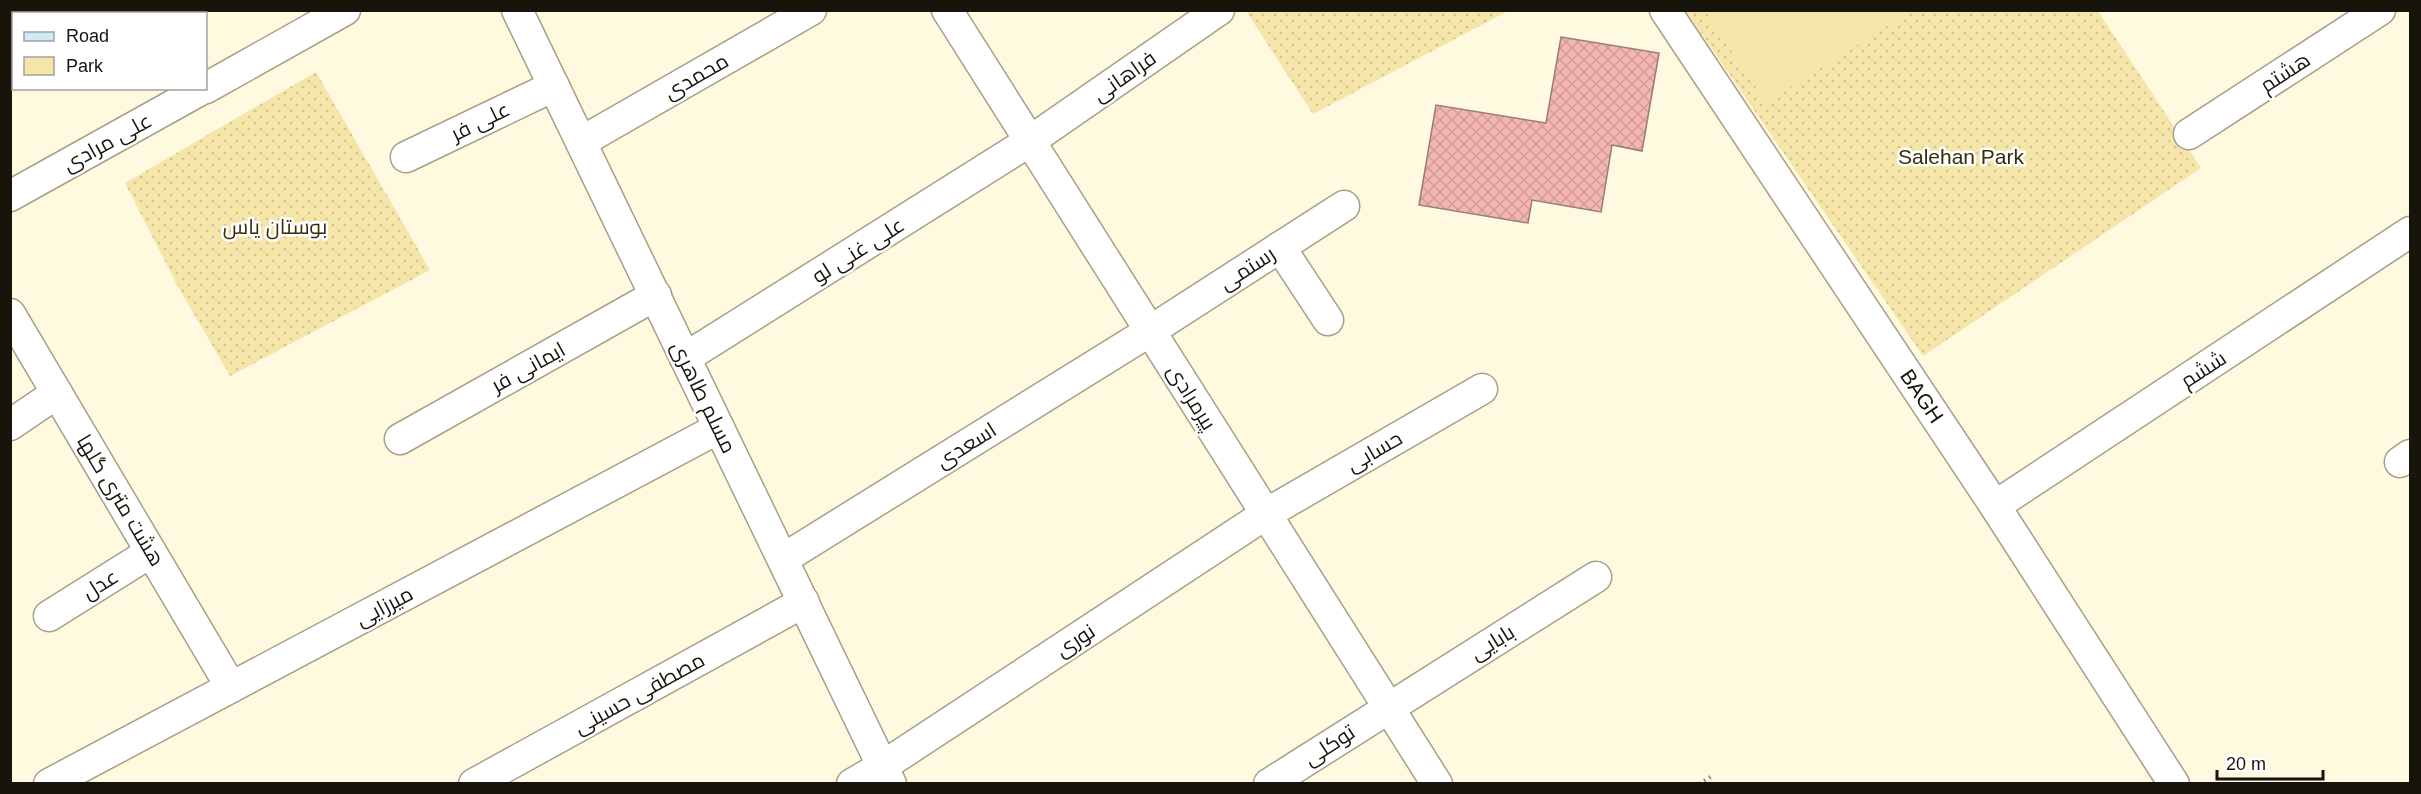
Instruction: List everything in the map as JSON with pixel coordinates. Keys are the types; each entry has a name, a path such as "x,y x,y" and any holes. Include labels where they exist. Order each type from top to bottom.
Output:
{"street":[{"name":"علی مرادی","path":"207,87 345,10"},
{"name":"مسلم طاهری","path":"517,10 887,775"},
{"name":"محمدی","path":"581,142 811,10"},
{"name":"پیرمرادی","path":"947,10 1437,783"},
{"name":"فراهانی","path":"1030,141 1219,10"},
{"name":"BAGH","path":"1665,10 1995,506 2174,783"},
{"name":"هشتم","path":"2189,134 2380,10"},
{"name":"علی فر","path":"406,157 554,86"},
{"name":"علی مرادی","path":"10,196 201,90"},
{"name":"علی غنی لو","path":"686,358 1030,141"},
{"name":"رستمی","path":"1150,331 1344,206"},
{"name":"ششم","path":"1995,506 2410,232"},
{"path":"1280,247 1328,320"},
{"name":"ایمانی فر","path":"400,439 656,295"},
{"name":"هشت متری گلها","path":"10,314 231,687"},
{"name":"اسعدی","path":"783,559 1150,331"},
{"name":"حسابی","path":"1266,514 1482,388"},
{"path":"10,424 57,393"},
{"name":"میرزایی","path":"49,783 719,428"},
{"name":"نوری","path":"852,783 887,775 1266,514"},
{"name":"عدل","path":"49,616 151,552"},
{"name":"بابایی","path":"1389,707 1596,577"},
{"name":"مصطفی حسینی","path":"474,783 804,602"},
{"name":"توکلی","path":"1269,783 1389,707"}],"path":[{"path":"1699,783 1712,776"}],"green space":[{"path":"1246,11 1508,11 1313,114"},
{"name":"Salehan Park","path":"1686,11 2098,11 2201,168 1923,356"},
{"path":"1705,11 1911,11 1766,103"},
{"name":"بوستان یاس","path":"316,72 430,270 230,376 176,283 125,183"}],"building":[{"path":"1561,37 1659,53 1642,151 1612,145 1601,212 1532,200 1528,223 1419,205 1436,105 1546,123"}]}
